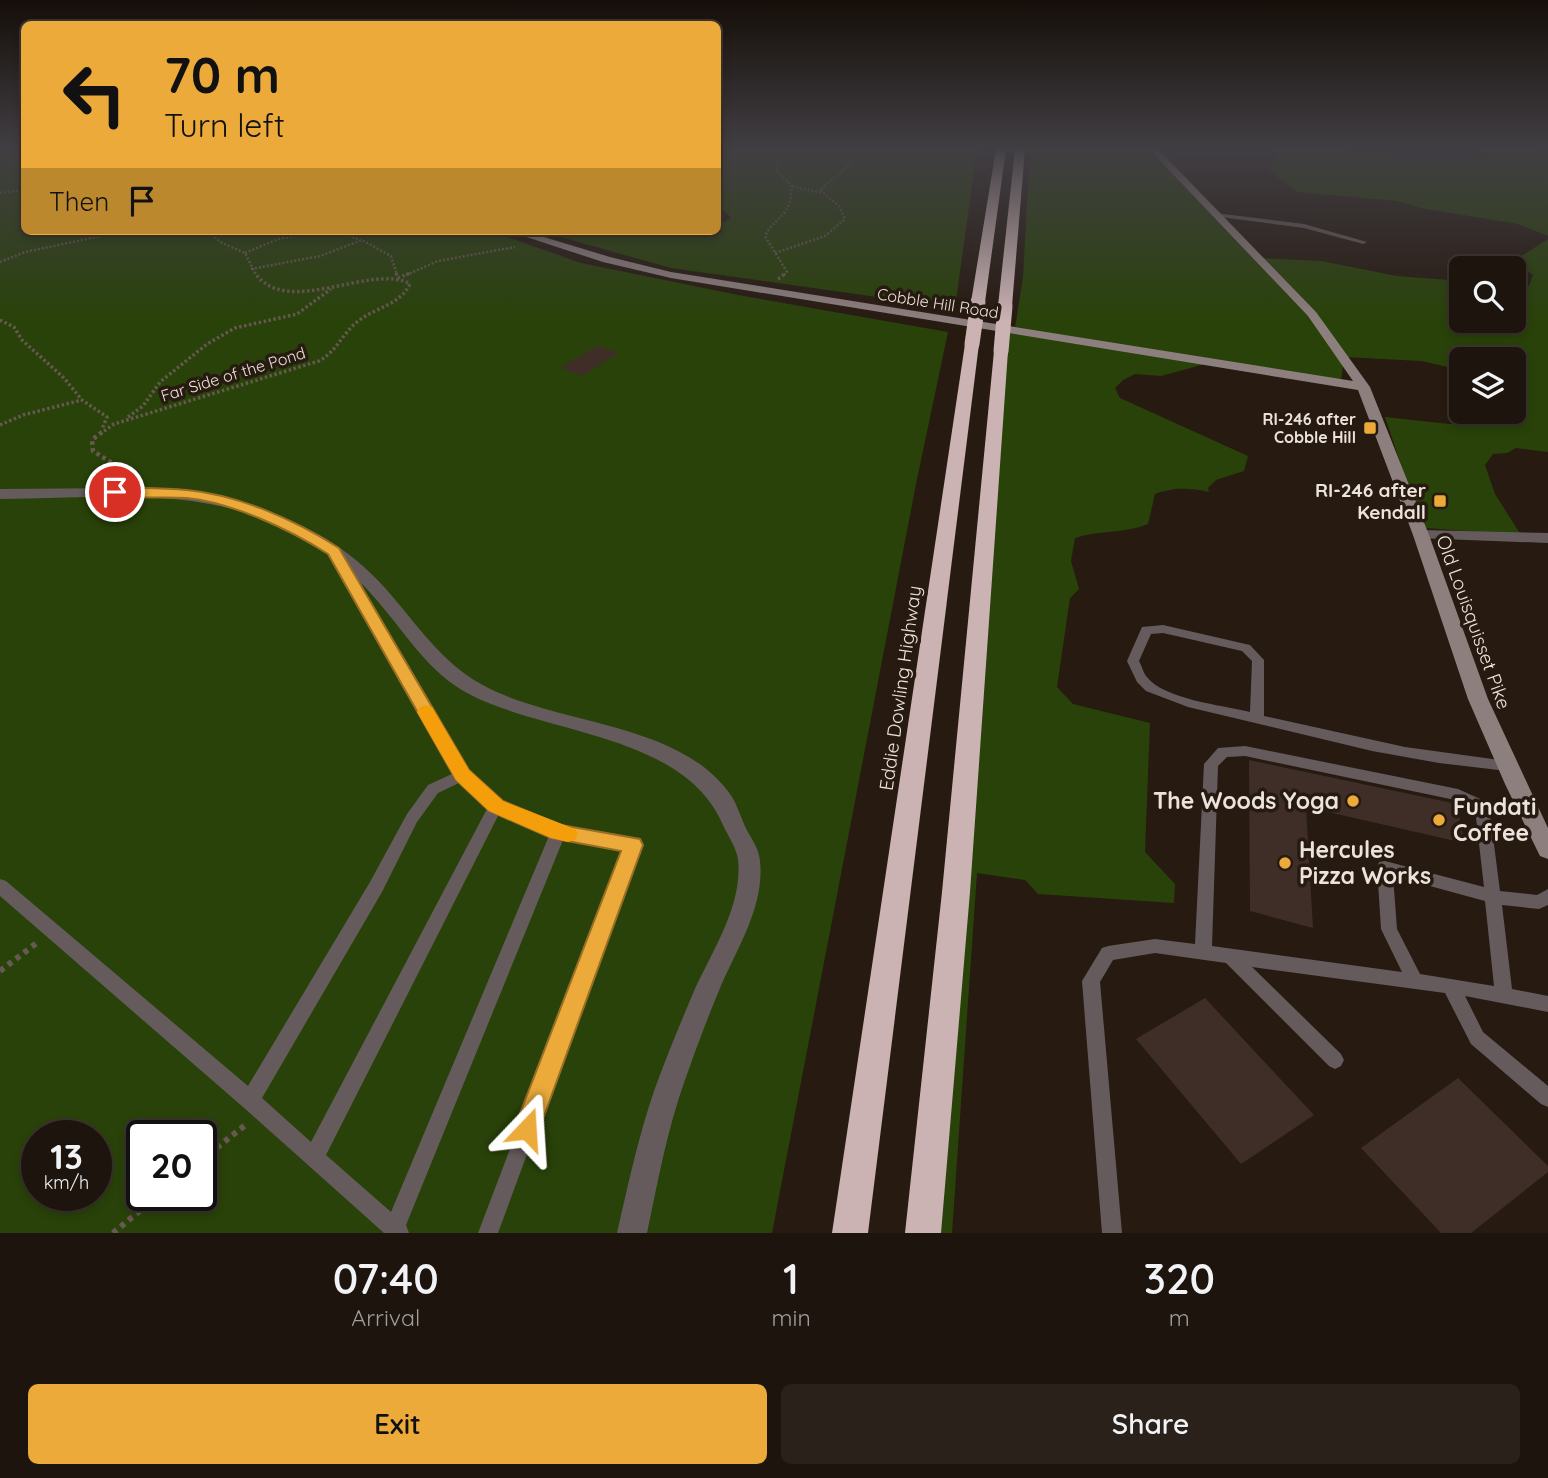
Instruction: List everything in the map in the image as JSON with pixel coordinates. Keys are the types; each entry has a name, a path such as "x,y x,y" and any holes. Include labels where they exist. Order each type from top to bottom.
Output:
{"highway":[{"name":"Eddie Dowling Highway","path":"850,1233 992,207"},
{"path":"923,1233 956,892 1015,207"}],"main road":[{"name":"Old Louisquisset Pike","path":"1207,207 1312,314 1363,387 1421,535 1478,699 1548,850"},
{"name":"Cobble Hill Road","path":"524,235 636,267 764,292 1363,387"}],"street":[{"path":"0,494 188,494 258,512 303,531 365,576 433,656 476,690 526,710 657,750 697,774 722,800 749,858 748,884 740,915 705,995 656,1126 632,1233"},
{"path":"1421,535 1548,538"}],"lane":[{"path":"1215,215 1304,226 1363,242"},
{"path":"334,551 463,775 496,806 558,833 633,845 488,1233"},
{"path":"1257,719 1258,660 1246,648 1163,629 1146,630 1133,661 1142,681 1165,695 1257,719 1376,749 1447,761 1507,766"},
{"path":"1203,953 1211,764 1223,752 1245,751 1458,795 1482,806 1504,994"},
{"path":"256,1106 412,818 433,789 463,775"},
{"path":"314,1157 496,806"},
{"path":"0,886 397,1231 558,833"},
{"path":"1415,981 1389,929 1385,867 1494,897 1539,902 1548,896"},
{"path":"1112,1233 1091,981 1108,953 1155,946 1450,986 1548,1004"},
{"path":"1230,957 1335,1060"},
{"path":"1450,986 1477,1038 1548,1098"}],"path":[{"path":"764,292 786,272 765,236 768,228 782,219 789,207"},
{"path":"775,253 817,239 842,226 845,219 839,207"},
{"path":"0,262 25,252 106,235"},
{"path":"213,235 219,242 245,253 259,280 283,288 331,289 383,278 398,278 451,258 544,242"},
{"path":"245,253 278,239 300,235"},
{"path":"349,235 391,256 398,278"},
{"path":"251,269 320,256 362,240"},
{"name":"Far Side of the Pond","path":"99,433 136,416 330,356 338,351 357,322 407,293 410,284 398,278"},
{"path":"104,427 131,415 143,406 160,382 216,338 235,328 297,314 331,289"},
{"path":"0,320 14,327 22,340 64,378 82,400 107,417 104,427 92,440 93,451 139,480"},
{"path":"0,425 23,415 82,400"},
{"path":"0,971 53,931"},
{"path":"217,1144 256,1106"},
{"path":"113,1233 140,1211"}],"green space":[{"path":"0,207 21,207 21,235 501,235 581,263 738,295 948,332 916,484 772,1233 0,1233"},
{"path":"721,207 969,207 955,308 671,268 553,235 721,235 721,223 731,218"},
{"path":"1027,207 1208,207 1258,258 1321,261 1397,276 1449,280 1449,333 1526,333 1526,287 1533,275 1526,270 1526,256 1522,256 1548,239 1548,452 1516,448 1507,453 1493,454 1485,465 1495,494 1521,535 1425,528 1421,525 1385,417 1449,424 1526,424 1526,347 1449,347 1449,367 1421,361 1344,357 1341,381 1209,363 1161,376 1135,374 1115,388 1120,398 1248,456 1244,471 1216,480 1208,488 1209,492 1182,489 1155,494 1148,524 1075,538 1071,561 1079,589 1070,598 1057,687 1073,704 1150,723 1145,852 1175,884 1174,903 1038,894 1025,880 977,873 952,1233 922,1233 1003,332 1015,328 1023,277"},
{"path":"1416,207 1548,207 1548,236 1518,224"}],"building":[{"path":"597,346 619,353 582,376 560,368"},
{"path":"1249,760 1457,804 1464,843 1306,807 1313,928 1250,911"},
{"path":"1205,998 1314,1115 1241,1164 1136,1039"},
{"path":"1458,1078 1548,1166 1548,1172 1471,1233 1441,1233 1361,1148"}],"slow traffic":[{"path":"426,712 463,775 496,806 558,833 568,834"}],"place":[{"name":"RI-246 after Cobble Hill","path":"1370,428"},
{"name":"RI-246 after Kendall","path":"1440,501"},
{"name":"The Woods Yoga","path":"1353,801"},
{"name":"Fundati Coffee","path":"1439,820"},
{"name":"Hercules Pizza Works","path":"1285,863"}],"route":[{"path":"115,492 188,494 224,502 258,512 303,531 334,551 463,775 496,806 558,833 633,845 527,1129"}]}
